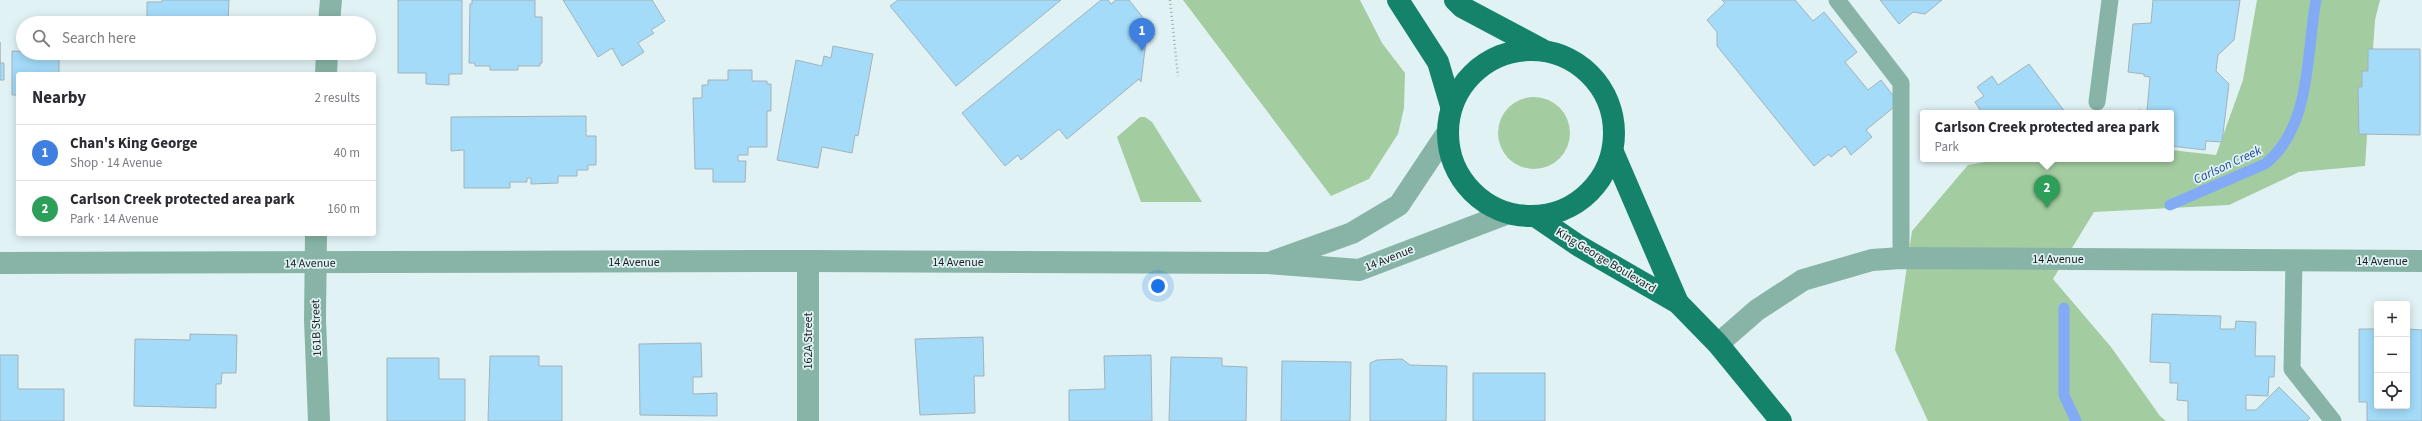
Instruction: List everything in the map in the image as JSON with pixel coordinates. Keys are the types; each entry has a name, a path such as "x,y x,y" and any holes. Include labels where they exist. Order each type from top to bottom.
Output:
{"main road":[{"path":"1398,0 1438,62 1451,106"},
{"path":"1455,0 1462,8 1541,49 1568,57 1591,74 1607,97 1615,124 1613,152 1602,177 1585,197 1561,211 1535,216 1506,214 1481,201 1464,183 1451,160 1447,133 1451,106 1464,81 1486,62 1512,51 1541,49"},
{"name":"King George Boulevard","path":"1613,152 1678,303"},
{"name":"King George Boulevard","path":"1535,216 1579,246 1678,303 1718,344 1781,421"}],"street":[{"path":"330,16 331,0"},
{"path":"326,72 327,60"},
{"name":"14 Avenue","path":"1268,263 1352,233 1399,205 1447,133"},
{"name":"14 Avenue","path":"0,263 808,261 1268,263 1359,270 1506,214"},
{"name":"161B Street","path":"316,236 315,262 319,421"},
{"name":"14 Avenue","path":"1718,344 1757,310 1803,280 1872,260 1901,258 2422,261"},
{"name":"162A Street","path":"808,261 808,421"}],"lane":[{"path":"1837,0 1901,83 1901,258"},
{"path":"2097,102 2110,0"},
{"path":"2294,260 2292,369 2333,421"}],"path":[{"path":"1170,0 1178,76"}],"green space":[{"path":"1183,0 1360,0 1382,43 1405,73 1404,108 1398,134 1369,179 1331,196"},
{"path":"2257,0 2380,0 2375,20 2365,166 2299,172 2229,205 2094,212 2053,279 2111,347 2160,416 2166,421 1928,421 1895,350 1912,231 1968,165 1986,162 2174,162 2174,150 2216,155 2243,80"},
{"path":"1534,97 1554,103 1564,113 1570,133 1564,153 1554,163 1534,169 1514,163 1504,153 1498,133 1504,113 1514,103"},
{"path":"1140,117 1145,117 1152,122 1202,202 1141,202 1117,137"}],"building":[{"path":"162,0 229,0 228,16 147,16 147,2 162,2"},
{"path":"398,0 462,0 462,74 449,74 449,85 426,84 426,73 398,73"},
{"path":"472,0 535,0 535,17 542,17 542,63 540,63 540,66 518,66 518,70 490,70 490,66 475,66 475,63 469,63 470,4 472,4"},
{"path":"563,0 652,0 665,21 651,30 654,33 638,43 644,52 622,66 612,48 598,57"},
{"path":"898,0 1061,0 956,86 890,6"},
{"path":"1101,0 1108,0 1111,4 1116,0 1129,0 1148,24 1141,82 1139,79 1067,139 1059,129 1021,160 1018,155 1005,166 962,113"},
{"path":"1722,0 1795,0 1813,21 1824,12 1857,52 1845,62 1868,90 1881,80 1899,103 1866,130 1872,137 1851,155 1845,146 1831,157 1829,154 1814,166 1717,46 1717,32 1707,20 1725,3"},
{"path":"1880,0 1942,0 1925,14 1913,12 1899,24"},
{"path":"2153,0 2240,0 2234,40 2218,55 2216,71 2229,84 2222,142 2206,141 2205,150 2174,146 2174,110 2147,110 2150,77 2144,76 2144,74 2128,72 2133,24 2151,23"},
{"path":"833,46 873,54 858,136 855,135 852,153 822,147 818,168 777,160 796,60 822,66 824,56 831,58"},
{"path":"2368,49 2420,49 2420,135 2359,134 2358,87 2362,87 2362,71 2368,71"},
{"path":"12,51 16,51 16,60 59,60 59,72 16,72 16,95 12,95"},
{"path":"0,63 4,63 4,80 0,80"},
{"path":"2029,64 2064,110 1980,110 1975,102 1984,96 1977,87 1992,76 1998,85"},
{"path":"728,70 752,70 752,81 767,81 767,84 771,84 771,111 767,111 767,147 748,147 748,155 738,155 738,161 746,161 745,182 713,182 713,169 695,169 693,98 702,98 702,85 708,85 708,80 728,80"},
{"path":"586,116 586,136 596,136 596,165 588,165 588,170 577,170 577,176 558,176 558,183 531,184 531,178 527,178 527,182 510,182 510,188 464,188 464,150 451,151 451,117"},
{"path":"2152,314 2221,316 2220,329 2235,329 2236,321 2256,322 2255,356 2275,356 2274,377 2269,377 2268,396 2246,395 2246,410 2256,410 2279,387 2310,418 2307,421 2188,421 2188,401 2177,400 2178,383 2170,383 2170,363 2150,362"},
{"path":"2359,329 2374,329 2374,409 2410,409 2410,329 2422,330 2422,421 2367,421 2367,402 2359,402"},
{"path":"190,334 237,335 236,373 222,373 221,384 216,384 216,408 134,406 135,339 190,340"},
{"path":"983,337 984,376 974,376 975,413 920,415 915,339"},
{"path":"701,343 702,377 693,377 693,394 717,393 717,416 640,415 639,344"},
{"path":"0,355 18,355 18,389 64,389 64,421 0,421"},
{"path":"1151,355 1152,421 1069,421 1069,390 1105,389 1104,356"},
{"path":"490,356 539,356 539,366 562,366 562,421 488,421"},
{"path":"1171,357 1222,358 1222,366 1247,367 1246,421 1169,421"},
{"path":"387,358 439,358 439,379 465,379 465,421 387,421"},
{"path":"1402,359 1410,365 1447,366 1446,421 1370,421 1370,363 1377,360"},
{"path":"1282,361 1351,362 1350,421 1281,421"},
{"path":"1473,373 1545,373 1545,421 1473,421"}],"waterway":[{"name":"Carlson Creek","path":"2170,205 2265,164 2280,149 2291,130 2299,110 2308,66 2316,0"},
{"name":"Carlson Creek","path":"2064,308 2064,395 2076,421"}],"place":[{"name":"Chan's King George","path":"1142,51"},
{"name":"Carlson Creek protected area park","path":"2047,208"}]}
